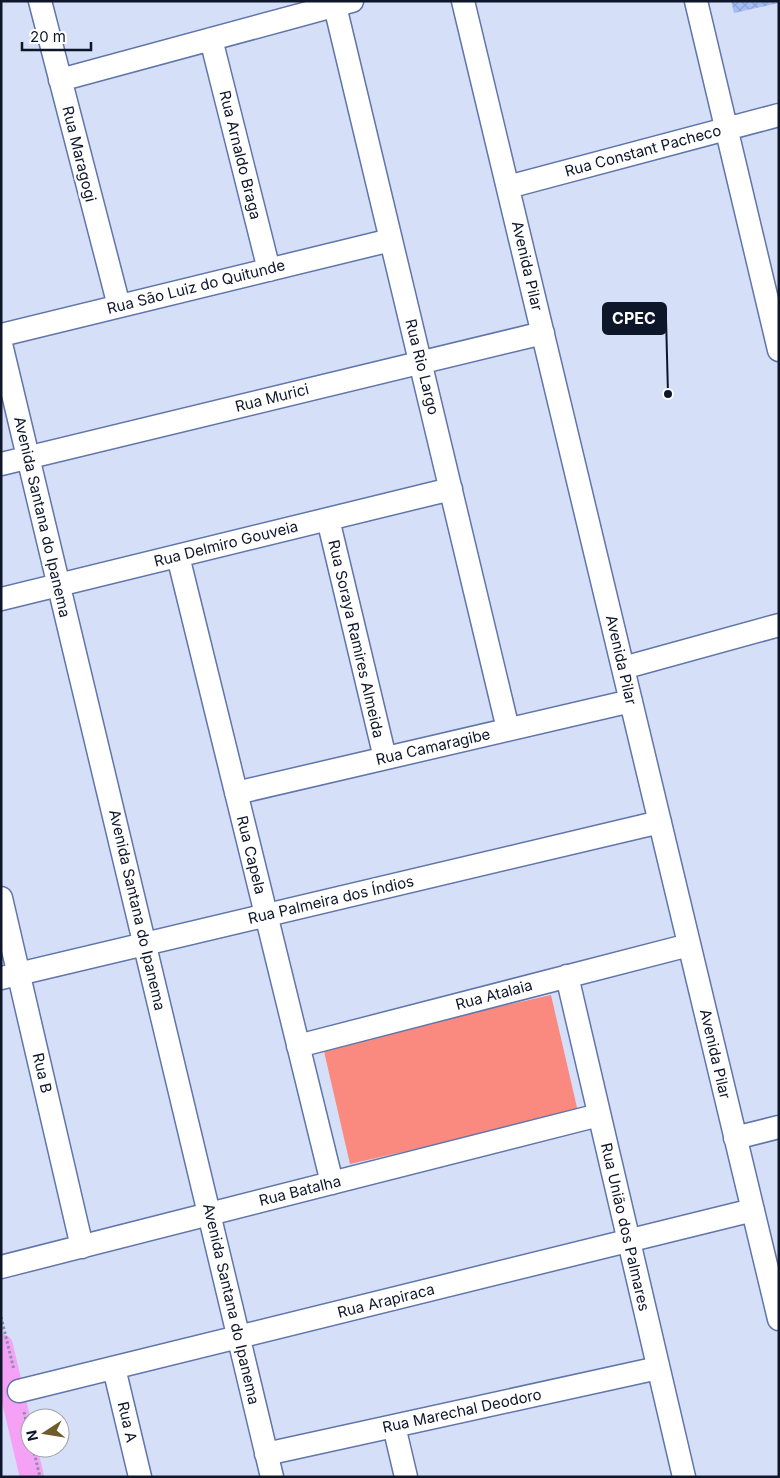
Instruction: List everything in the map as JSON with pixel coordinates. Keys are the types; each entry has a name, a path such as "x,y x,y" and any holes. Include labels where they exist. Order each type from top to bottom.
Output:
{"street":[{"name":"Rua Maragogi","path":"40,1 119,306"},
{"name":"Avenida Pilar","path":"463,1 779,1319"},
{"path":"696,1 779,350"},
{"path":"60,80 343,3"},
{"name":"Rua Rio Largo","path":"343,3 391,240 508,729"},
{"name":"Rua Arnaldo Braga","path":"211,39 269,270"},
{"name":"Rua Constant Pacheco","path":"508,187 779,114"},
{"name":"Rua São Luiz do Quitunde","path":"1,335 391,240"},
{"name":"Rua Murici","path":"1,464 543,333"},
{"name":"Avenida Santana do Ipanema","path":"1,344 272,1477"},
{"name":"Rua Delmiro Gouveia","path":"1,599 451,489"},
{"name":"Rua Soraya Ramires Almeida","path":"328,519 385,758"},
{"name":"Rua Capela","path":"178,556 332,1183"},
{"path":"623,668 779,625"},
{"name":"Rua Camaragibe","path":"236,793 631,700"},
{"name":"Rua Palmeira dos Índios","path":"10,976 660,822"},
{"name":"Rua B","path":"1,898 10,976 82,1247"},
{"name":"Rua Atalaia","path":"298,1046 689,944"},
{"name":"Rua União dos Palmares","path":"566,976 684,1477"},
{"name":"Rua Batalha","path":"1,1267 599,1114"},
{"path":"736,1138 779,1127"},
{"name":"Rua Arapiraca","path":"19,1391 753,1210"},
{"name":"Rua A","path":"114,1368 140,1477"},
{"name":"Rua Marechal Deodoro","path":"266,1454 658,1368"},
{"path":"394,1426 406,1477"}],"path":[{"path":"35,1458 40,1477"}],"shaded area":[{"path":"551,995 578,1112 350,1164 323,1047"}],"building":[{"path":"731,1 779,1 779,3 734,13"}],"waterway":[{"path":"1,1346 32,1477"}],"place":[{"name":"CPEC","path":"668,394"}]}
